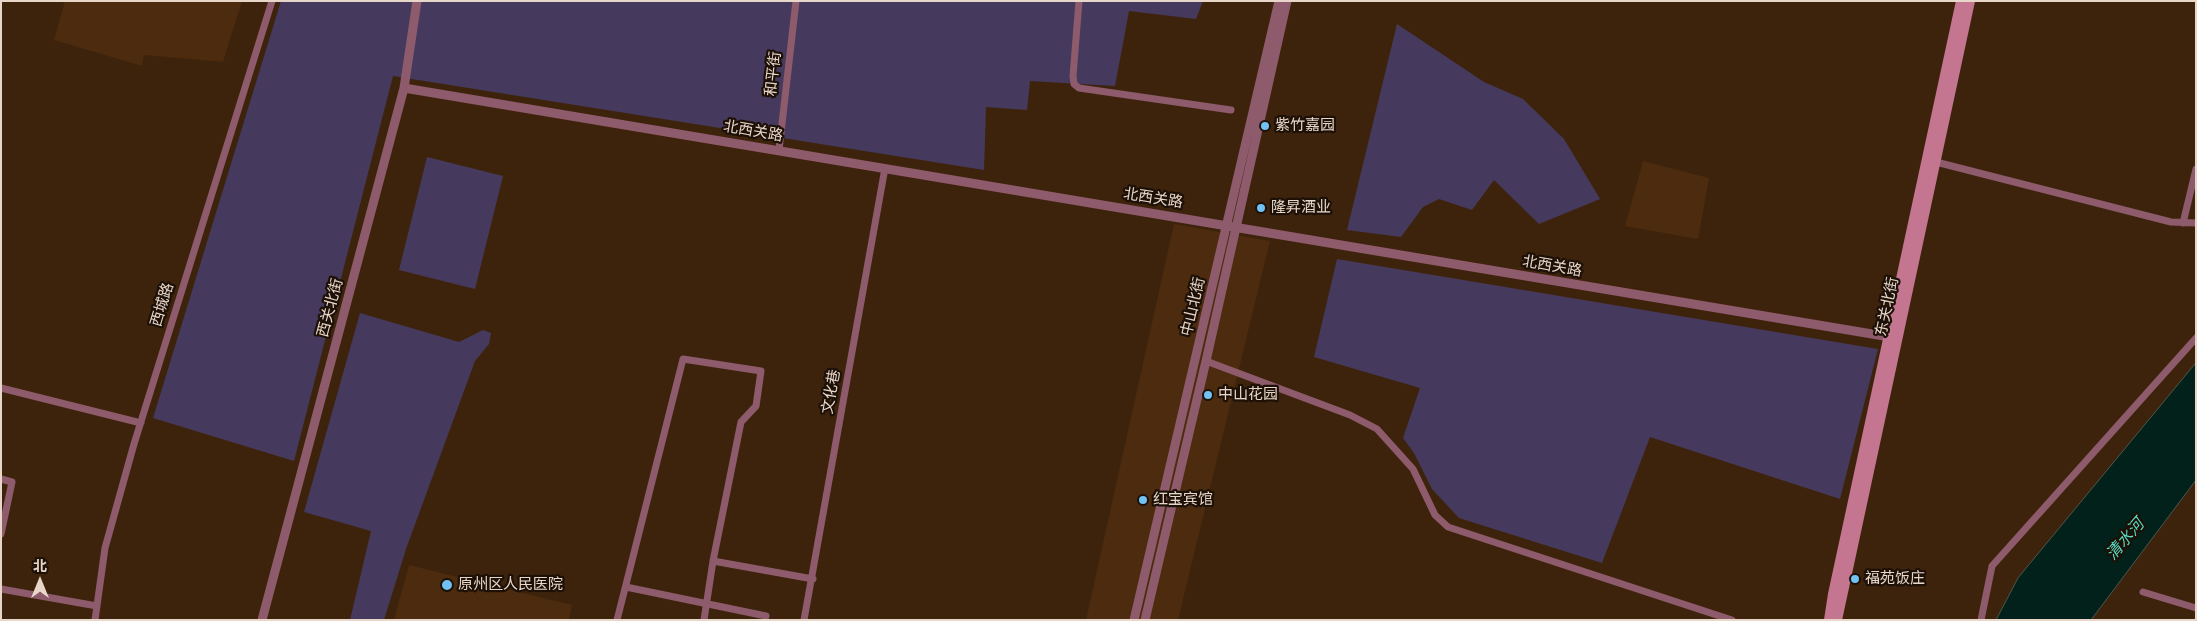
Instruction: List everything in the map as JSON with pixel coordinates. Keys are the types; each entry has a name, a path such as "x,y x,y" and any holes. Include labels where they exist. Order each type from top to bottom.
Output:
{"main road":[{"name":"东关北街","path":"1931,161 1961,1"},
{"name":"东关北街","path":"1829,620 1931,161 1970,1"},
{"name":"东关北街","path":"1837,620 1892,338"}],"street":[{"name":"西城路","path":"95,620 105,548 141,423 272,1"},
{"name":"西关北街","path":"262,620 404,88 417,1"},
{"name":"和平街","path":"779,150 796,1"},
{"path":"1079,1 1073,76 1074,84 1079,88 1232,110"},
{"name":"中山北街","path":"1145,620 1206,361 1231,227 1278,1"},
{"name":"中山北街","path":"1134,620 1287,1"},
{"name":"北西关路","path":"404,88 1892,338"},
{"path":"1931,161 2170,222 2196,224"},
{"name":"文化巷","path":"804,620 813,579 885,168"},
{"path":"2183,223 2196,169"},
{"path":"1982,620 1992,566 2196,338"},
{"path":"616,620 626,588 683,359 761,371 756,406 741,422 704,620"},
{"path":"1206,361 1350,415 1377,428 1413,469 1434,515 1448,527 1732,620"},
{"path":"1,388 141,423"},
{"path":"1,479 12,482 1,534"},
{"path":"714,561 813,579"},
{"path":"626,588 766,616"},
{"path":"1,589 97,606"},
{"path":"2143,592 2196,608"}],"shaded area":[{"path":"65,1 242,1 223,62 144,55 142,66 54,40"},
{"path":"281,1 1203,1 1196,19 1129,11 1115,86 1030,81 1027,110 986,107 984,170 393,76 294,461 153,418"},
{"path":"1397,24 1484,82 1523,99 1564,139 1600,199 1539,224 1494,180 1472,210 1439,199 1423,207 1401,237 1347,230"},
{"path":"427,157 503,176 475,289 399,270"},
{"path":"1643,161 1709,178 1698,239 1625,226"},
{"path":"1174,224 1270,241 1178,620 1086,620"},
{"path":"1337,259 1878,349 1840,499 1650,437 1602,563 1459,518 1432,489 1414,453 1403,438 1420,388 1314,357"},
{"path":"360,313 459,342 483,330 491,333 489,344 475,361 406,549 384,620 350,620 371,531 304,512"},
{"name":"原州区人民医院","path":"409,565 572,605 569,620 394,620"}],"water":[{"name":"清水河","path":"2196,363 2196,480 2091,620 1996,620 2018,578"}],"place":[{"name":"紫竹嘉园","path":"1265,126"},
{"name":"隆昇酒业","path":"1261,208"},
{"name":"中山花园","path":"1208,395"},
{"name":"红宝宾馆","path":"1143,500"},
{"name":"福苑饭庄","path":"1855,579"},
{"name":"原州区人民医院","path":"447,585"}]}
